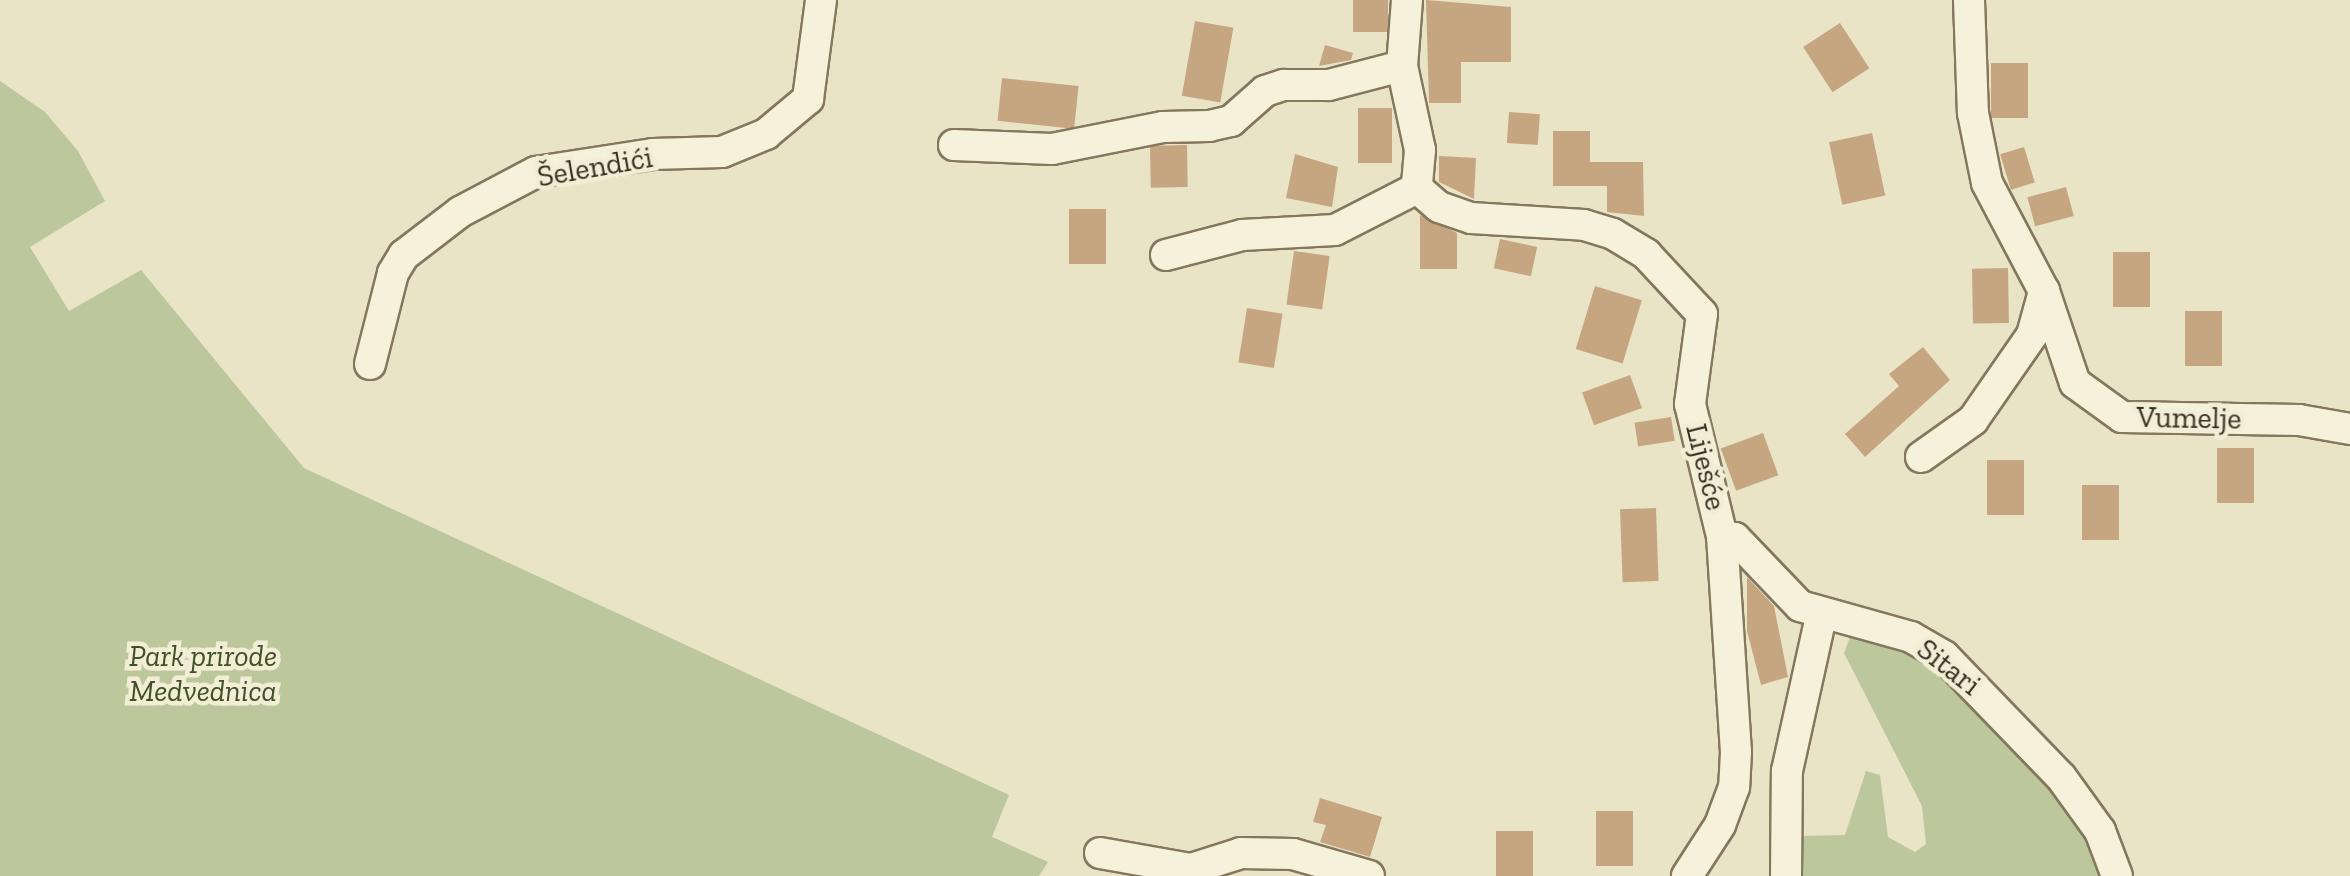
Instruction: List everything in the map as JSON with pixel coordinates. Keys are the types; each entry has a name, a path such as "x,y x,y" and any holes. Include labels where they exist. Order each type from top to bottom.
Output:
{"street":[{"name":"Šelendići","path":"370,364 382,305 398,264 460,212 536,172 653,154 722,152 766,134 808,99 822,0"},
{"path":"1166,254 1242,235 1335,230 1417,188 1420,150 1402,66 1407,0"},
{"name":"Vumelje","path":"1969,0 1974,114 1987,183 2044,292 2075,382 2122,416 2298,420 2350,429"},
{"path":"954,145 1052,148 1163,127 1209,126 1231,121 1266,91 1284,85 1329,86 1402,66"},
{"name":"Liješće","path":"1417,188 1439,207 1470,218 1584,225 1614,234 1680,287 1702,314 1690,404 1722,536 1734,787 1688,876"},
{"path":"1921,457 1973,420 2032,335 2044,292"},
{"name":"Sitari","path":"1722,536 1734,538 1800,606 1822,616 1874,624 1944,656 2061,778 2100,831 2117,876"},
{"path":"1786,876 1787,771 1822,616"},
{"path":"1100,853 1191,868 1241,853 1293,854 1368,876"}],"green space":[{"name":"Park prirode Medvednica","path":"0,81 45,112 78,151 105,201 30,247 69,311 141,270 304,468 1009,795 992,837 1048,862 1039,876 0,876"},
{"path":"1868,630 1934,661 2019,743 2095,841 2106,876 1796,876 1799,836 1845,835 1866,771 1880,775 1888,837 1915,852 1926,844 1922,806 1844,653 1851,634"}],"building":[{"path":"1353,0 1388,0 1388,32 1353,32"},
{"path":"1426,0 1511,7 1511,62 1461,62 1461,103 1429,103"},
{"path":"1195,21 1233,28 1220,103 1182,96"},
{"path":"1840,23 1869,68 1833,92 1803,47"},
{"path":"1325,45 1353,53 1351,60 1319,66"},
{"path":"1991,63 2028,63 2028,118 1991,118"},
{"path":"1002,78 1079,86 1074,129 998,121"},
{"path":"1358,108 1392,108 1392,163 1358,163"},
{"path":"1509,112 1540,114 1538,145 1507,143"},
{"path":"1553,131 1590,131 1590,162 1643,162 1644,216 1607,212 1607,186 1553,186"},
{"path":"1872,133 1885,196 1842,205 1829,142"},
{"path":"1187,145 1188,187 1151,188 1150,146"},
{"path":"2024,147 2035,182 2011,190 2000,154"},
{"path":"1295,154 1338,167 1332,207 1286,198"},
{"path":"1439,156 1476,158 1474,199 1439,182"},
{"path":"2066,187 2074,216 2035,226 2027,197"},
{"path":"1069,209 1106,209 1106,264 1069,264"},
{"path":"1420,215 1457,233 1457,269 1420,269"},
{"path":"1500,239 1537,247 1531,276 1494,268"},
{"path":"1294,251 1330,256 1322,309 1286,304"},
{"path":"2113,252 2150,252 2150,307 2113,307"},
{"path":"2008,268 2009,323 1973,324 1972,269"},
{"path":"1595,286 1642,300 1623,363 1576,349"},
{"path":"1247,308 1283,314 1274,368 1238,362"},
{"path":"2185,311 2222,311 2222,366 2185,366"},
{"path":"1923,347 1950,380 1865,457 1845,434 1899,386 1889,374"},
{"path":"1630,375 1642,408 1594,425 1582,392"},
{"path":"1671,417 1675,441 1638,446 1634,423"},
{"path":"1763,433 1778,475 1736,491 1721,448"},
{"path":"2217,448 2254,448 2254,503 2217,503"},
{"path":"1987,460 2024,460 2024,515 1987,515"},
{"path":"2082,485 2119,485 2119,540 2082,540"},
{"path":"1656,508 1659,581 1623,582 1620,509"},
{"path":"1747,577 1774,606 1788,677 1761,685 1747,631"},
{"path":"1320,798 1382,817 1370,857 1320,842 1326,825 1313,822"},
{"path":"1596,811 1633,811 1633,866 1596,866"},
{"path":"1496,831 1533,831 1533,876 1496,876"}]}
